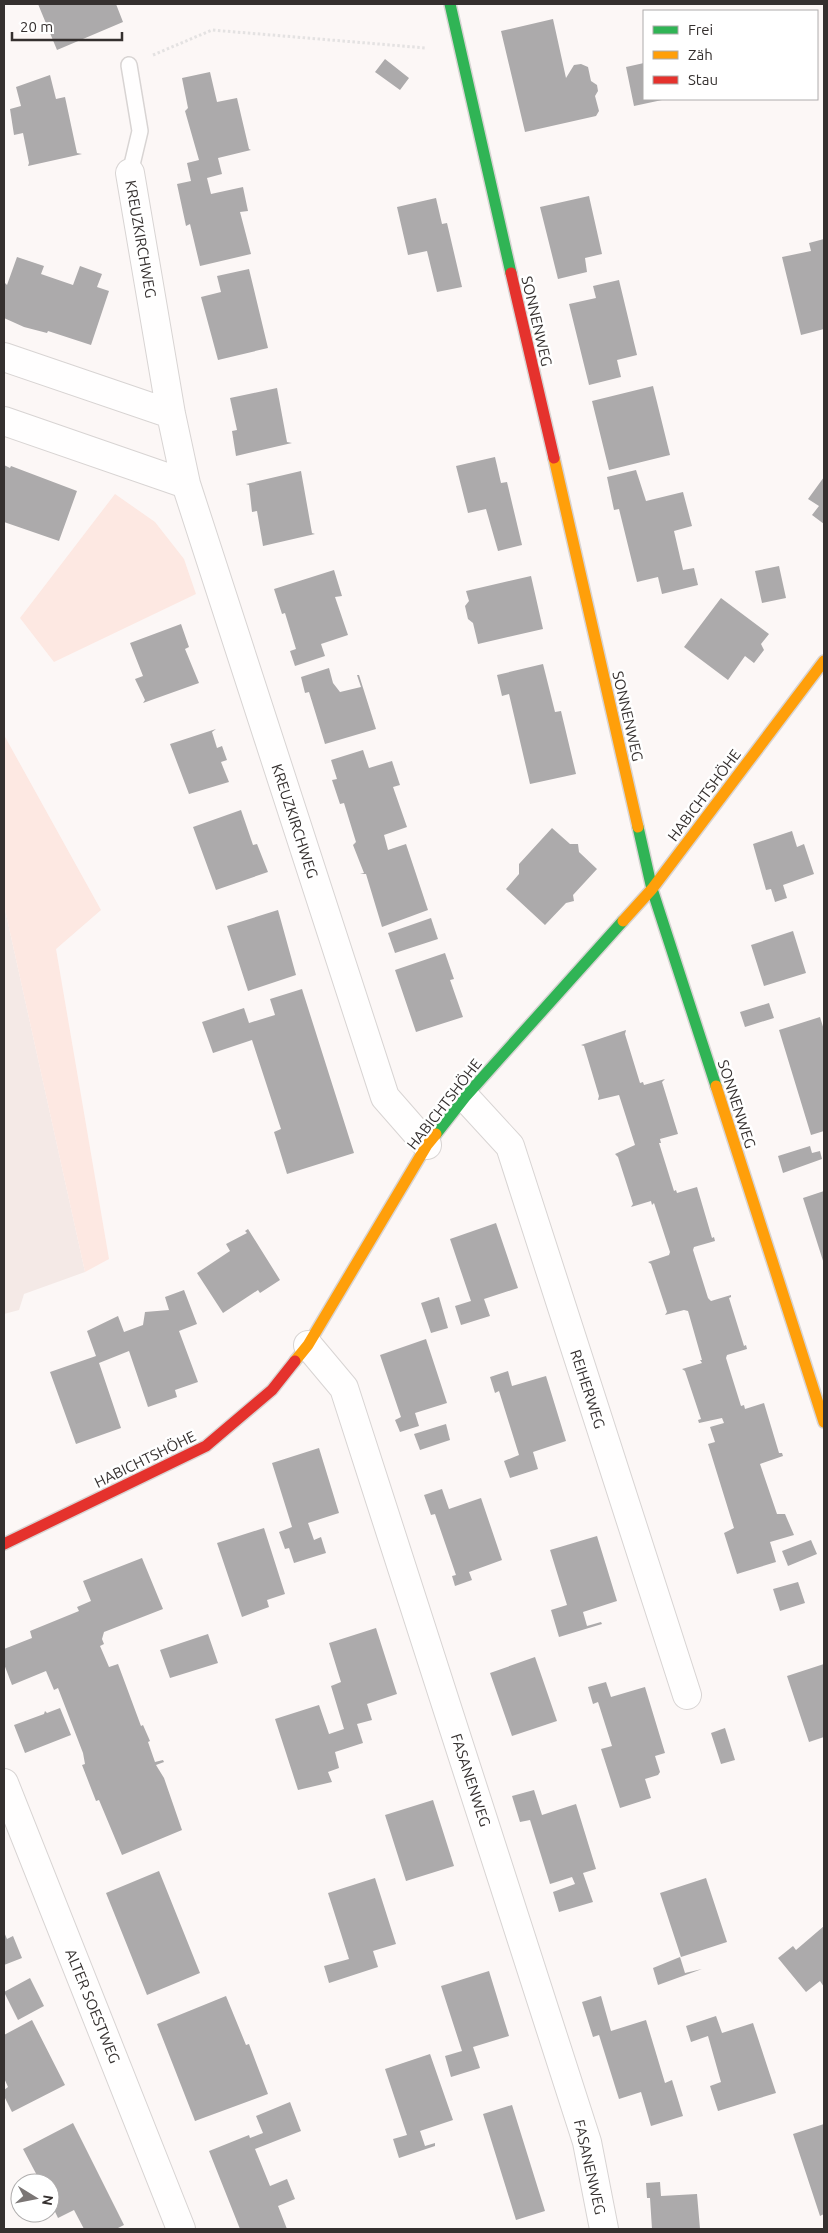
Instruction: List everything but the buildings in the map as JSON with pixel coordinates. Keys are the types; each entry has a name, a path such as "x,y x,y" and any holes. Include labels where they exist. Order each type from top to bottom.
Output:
{"street":[{"name":"SONNENWEG","path":"450,4 652,889 824,1422"},
{"name":"KREUZKIRCHWEG","path":"130,173 171,414 186,484 385,1098 427,1145"},
{"path":"4,358 171,414"},
{"path":"4,421 186,484"},
{"name":"HABICHTSHÖHE","path":"4,1544 206,1446 272,1390 308,1345 427,1145 465,1097 652,889 824,661"},
{"name":"REIHERWEG","path":"465,1097 510,1146 687,1695"},
{"name":"FASANENWEG","path":"308,1345 344,1388 587,2142 604,2229"},
{"name":"ALTER SOESTWEG","path":"4,1783 181,2229"}],"lane":[{"name":"KREUZKIRCHWEG","path":"129,65 140,131 130,173"}],"path":[{"path":"129,65 212,30 460,51"}],"shaded area":[{"path":"115,494 155,522 184,559 196,594 54,662 20,618"},
{"path":"4,735 101,910 56,949 109,1259 85,1272 4,905"},
{"path":"4,905 85,1272 24,1294 19,1310 4,1314"}],"traffic: fast":[{"path":"450,4 511,273"},
{"path":"638,827 652,889 716,1086"},
{"path":"436,1134 465,1097 623,921"}],"traffic: slow":[{"path":"554,458 638,827"},
{"path":"623,921 652,889 824,661"},
{"path":"716,1086 824,1422"},
{"path":"295,1361 308,1345 427,1145 436,1134"}],"traffic: jam":[{"path":"511,273 554,458"},
{"path":"4,1544 206,1446 272,1390 295,1361"}]}
